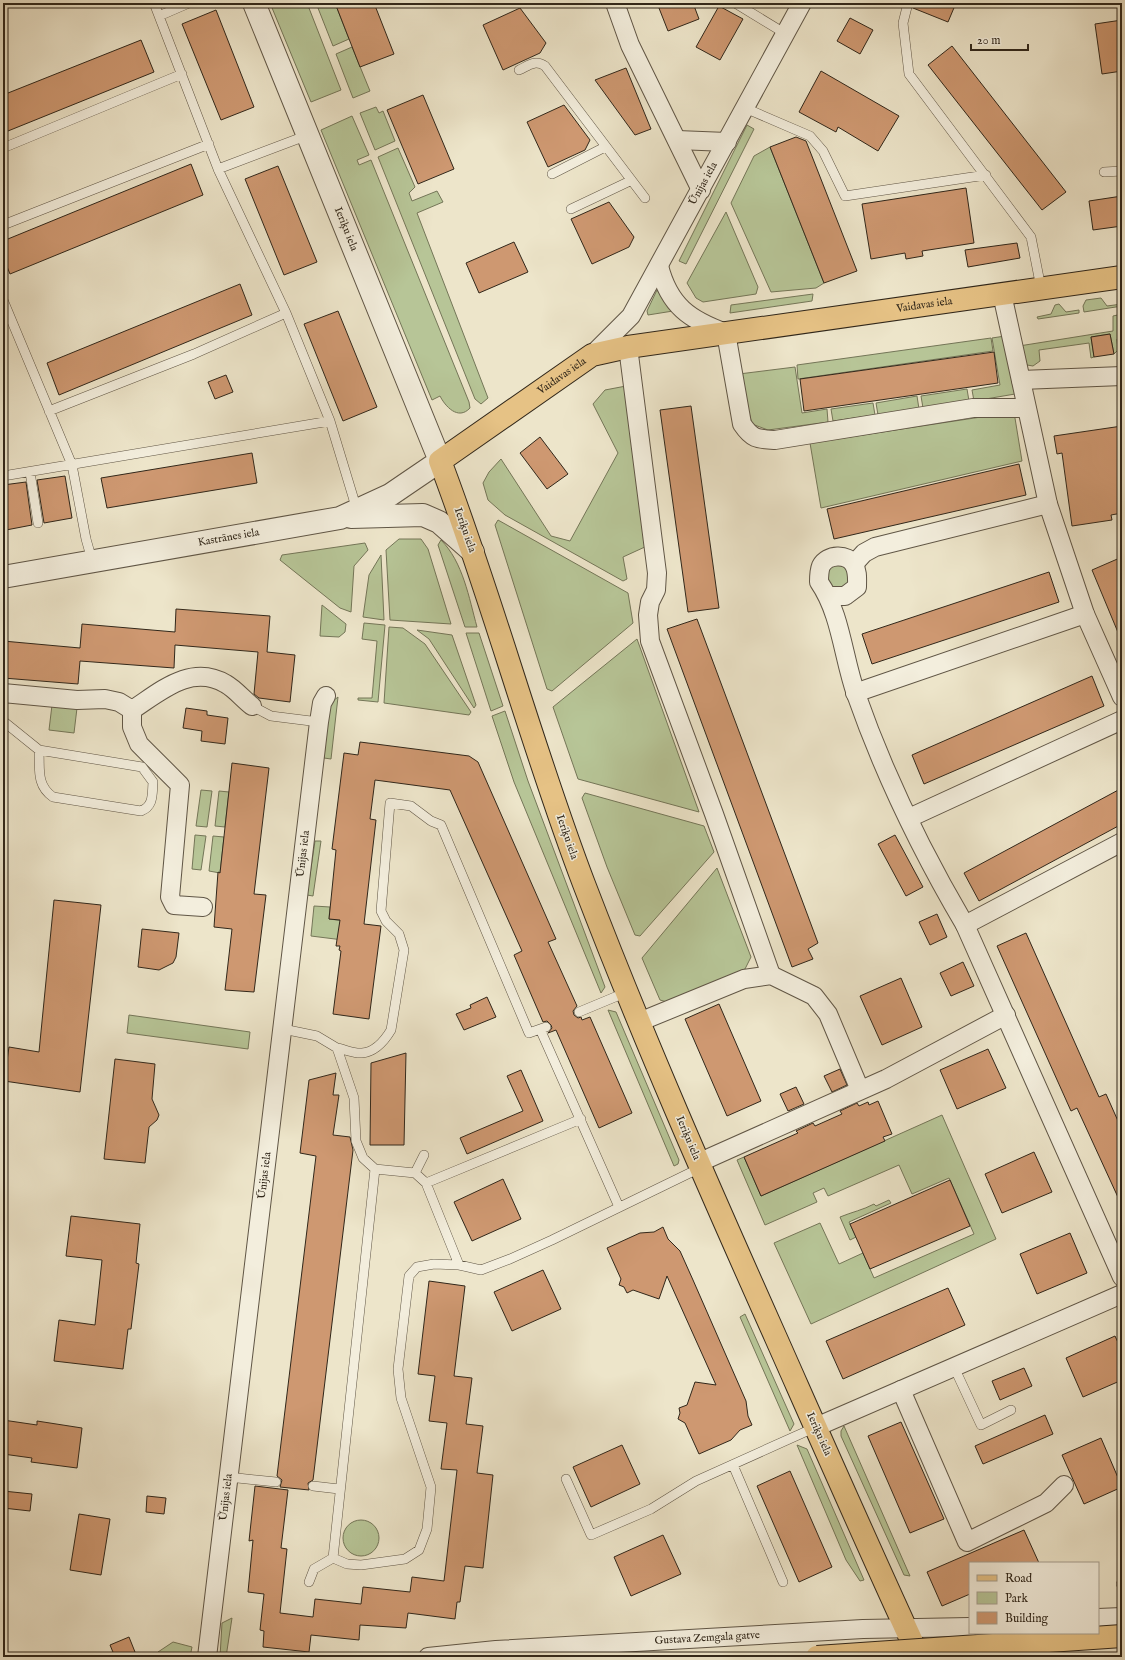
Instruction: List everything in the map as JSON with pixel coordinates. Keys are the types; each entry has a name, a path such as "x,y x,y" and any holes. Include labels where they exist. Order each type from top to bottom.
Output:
{"main road":[{"name":"Vaidavas iela","path":"440,461 592,355 628,347 1122,277"},
{"name":"Ieriķu iela","path":"440,461 473,552 543,768 583,881 639,1022 757,1302 816,1427 919,1657"},
{"path":"817,1657 1122,1636"}],"street":[{"name":"Ieriķu iela","path":"254,3 440,461"},
{"path":"614,3 630,45 701,190"},
{"name":"Ūnijas iela","path":"592,355 631,316 802,3"},
{"path":"677,140 727,142"},
{"name":"Vaidavas iela","path":"659,266 667,289 684,311 695,321 726,333"},
{"path":"1002,294 1048,504 1085,614 1122,697"},
{"path":"726,333 742,424 748,434 758,439 775,440 973,408 1026,408"},
{"path":"628,347 657,573 656,590 650,602 648,615 650,640 771,975"},
{"path":"1021,380 1122,376"},
{"name":"Kastrānes iela","path":"3,577 348,514 390,495 440,461"},
{"path":"854,564 864,553 875,547 1048,504"},
{"path":"348,514 422,515 439,522 473,552"},
{"path":"828,596 845,596 857,586 857,574 854,564 844,557 835,556 826,560 821,567 819,582 828,596 855,693 886,773 943,887 965,924 1122,1277"},
{"path":"855,693 1085,614"},
{"path":"132,710 169,684 195,676 208,677 226,684 252,706"},
{"path":"3,693 77,700 106,699 119,702 132,710"},
{"name":"Ūnijas iela","path":"207,1657 322,703 326,696"},
{"path":"132,710 132,727 138,744 180,785 170,897 174,905 203,907"},
{"path":"909,818 1122,720"},
{"path":"965,924 1122,842"},
{"path":"639,1022 744,979 771,975 814,996 828,1014 860,1090"},
{"path":"699,1165 886,1079 1006,1015"},
{"path":"816,1427 1122,1294"},
{"path":"901,1390 967,1542 1046,1503 1064,1485"},
{"path":"1099,1618 1122,1617"},
{"name":"Gustava Zemgala gatve","path":"428,1657 496,1650 796,1633 905,1627 969,1627"},
{"name":"Gustava Zemgala gatve","path":"796,1633 811,1639 821,1649 821,1657"}],"lane":[{"path":"154,3 218,169 286,313 330,421 348,514"},
{"path":"159,16 189,3"},
{"path":"735,3 786,34"},
{"path":"908,3 903,23 909,74 1031,237 1041,288"},
{"path":"519,70 535,62 545,66 630,181 645,198"},
{"path":"3,148 182,74"},
{"path":"745,108 810,136 823,151 845,196 986,175"},
{"path":"218,169 308,135"},
{"path":"3,225 209,144"},
{"path":"552,174 605,147"},
{"path":"1104,172 1122,171"},
{"path":"571,210 630,181"},
{"path":"3,300 72,465 86,539 92,560"},
{"path":"49,411 194,354 286,313"},
{"path":"3,476 330,421"},
{"path":"30,472 38,523"},
{"path":"252,706 271,716 320,722"},
{"path":"3,721 39,750 142,767 153,782 150,804 147,809 141,811 52,797 45,791 41,784 39,750"},
{"path":"283,1029 317,1036 337,1048 362,1053 375,1048 385,1040 391,1030 404,950 399,934 386,921 381,911 390,803 411,806 431,821 441,825 529,1033 543,1028 580,1119 619,1207"},
{"path":"579,1012 627,992"},
{"path":"337,1048 354,1098 356,1141 363,1158 375,1169 415,1173 426,1183 458,1265"},
{"path":"426,1183 580,1119"},
{"path":"415,1173 424,1155"},
{"path":"333,1558 347,1564 361,1565 405,1559 419,1550 427,1529 431,1488 401,1398 398,1369 410,1276 417,1267 434,1264 458,1265 481,1270 545,1244 699,1165"},
{"path":"333,1558 339,1489 375,1169"},
{"path":"954,1367 981,1425 1011,1410"},
{"path":"566,1479 591,1535 651,1509 696,1481 816,1427"},
{"path":"733,1465 783,1582"},
{"path":"228,1477 276,1482"},
{"path":"313,1486 339,1489"},
{"path":"309,1582 314,1569 333,1558"}],"green space":[{"path":"270,3 307,3 341,90 311,102"},
{"path":"316,3 335,3 349,39 333,46"},
{"path":"352,47 370,91 353,98 336,54"},
{"path":"376,107 379,113 383,111 395,141 375,150 360,113"},
{"path":"352,116 369,155 357,160 359,165 371,160 469,402 470,408 465,412 457,413 452,411 440,396 432,400 321,130"},
{"path":"747,125 754,129 686,264 679,261"},
{"path":"770,147 824,283 816,288 771,292 731,203 754,156"},
{"path":"398,148 415,187 409,193 412,201 437,191 443,202 417,213 488,398 481,404 475,399 378,157"},
{"path":"726,212 758,287 756,294 703,302 696,298 687,283"},
{"path":"657,290 673,311 648,315 647,311"},
{"path":"813,294 812,301 730,313 731,305"},
{"path":"1101,298 1107,306 1122,304 1122,306 1084,312 1083,306 1086,300"},
{"path":"1059,304 1066,312 1079,310 1079,313 1038,319 1037,317 1051,314 1055,305"},
{"path":"1122,314 1122,338 1117,339 1118,350 1114,354 1110,334 1091,337 1094,357 1091,358 1089,343 1039,350 1040,361 1033,366 1027,365 1019,346 1113,331 1113,316"},
{"path":"1005,336 1015,394 974,401 972,390 1000,385 992,338"},
{"path":"991,338 993,351 798,379 797,365"},
{"path":"795,367 802,413 827,409 828,422 768,430 752,424 739,374"},
{"path":"626,386 647,546 623,557 627,579 623,581 505,515 488,500 483,483 489,472 501,459 551,536 570,541 618,453 593,404 605,390"},
{"path":"967,389 969,401 923,408 921,396"},
{"path":"917,396 919,409 878,415 876,403"},
{"path":"873,403 875,415 833,421 831,409"},
{"path":"1014,412 1022,461 821,508 810,443"},
{"path":"498,520 628,593 633,623 552,691 547,689 495,525"},
{"path":"399,539 421,539 428,549 451,624 390,620 386,550"},
{"path":"441,540 449,549 460,570 477,627 465,627 438,545"},
{"path":"365,543 368,550 354,566 351,612 340,608 280,560 282,555"},
{"path":"381,555 384,620 363,617 369,575"},
{"path":"835,562 844,567 850,583 842,590 831,589 825,581 827,567"},
{"path":"322,605 346,624 345,632 339,637 320,636"},
{"path":"364,623 385,625 378,702 358,700 358,698 372,698 377,641 362,639"},
{"path":"389,627 403,628 425,644 471,712 469,715 384,703"},
{"path":"417,630 452,635 476,705 474,708 429,639"},
{"path":"466,633 479,633 503,706 491,711"},
{"path":"637,639 699,812 578,779 553,707"},
{"path":"338,697 331,759 324,758 329,704"},
{"path":"52,705 77,708 74,733 49,730"},
{"path":"505,711 528,781 605,987 601,993 514,782 492,716"},
{"path":"201,790 212,791 207,827 196,826"},
{"path":"219,791 229,792 225,827 215,826"},
{"path":"585,793 704,826 714,852 640,936 635,935 607,867 582,798"},
{"path":"195,835 206,836 201,870 192,869"},
{"path":"213,836 224,837 220,873 209,871"},
{"path":"315,841 321,841 313,896 307,895"},
{"path":"717,868 751,957 745,969 667,1002 660,1000 642,958"},
{"path":"314,906 330,907 329,919 345,921 343,940 311,936"},
{"path":"608,1010 616,1012 679,1160 678,1164 674,1166"},
{"path":"129,1015 250,1032 248,1049 127,1033"},
{"path":"942,1115 996,1239 811,1324 774,1243 820,1223 839,1264 863,1253 874,1278 974,1234 950,1180 949,1178 912,1194 899,1165 828,1196 824,1188 813,1193 817,1202 765,1225 737,1160 744,1157 761,1196"},
{"path":"889,1200 891,1203 849,1222 856,1237 850,1240 840,1217 874,1204 876,1206"},
{"path":"745,1314 794,1424 790,1431 740,1317"},
{"path":"844,1426 910,1576 904,1575 841,1436 841,1431"},
{"path":"797,1445 807,1449 864,1580 860,1581 846,1560"},
{"path":"365,1520 374,1525 378,1531 378,1545 374,1551 365,1556 357,1556 348,1551 344,1545 343,1534 348,1525 354,1521"},
{"path":"232,1618 226,1657 220,1657 222,1623"},
{"path":"173,1642 192,1647 190,1657 166,1657 158,1652"}],"building":[{"path":"335,3 374,3 394,54 360,67"},
{"path":"657,3 693,3 699,19 668,31"},
{"path":"914,3 956,3 948,22 913,8"},
{"path":"719,6 743,19 720,60 696,47"},
{"path":"520,8 546,43 540,53 503,70 483,25"},
{"path":"216,10 254,107 221,120 182,24"},
{"path":"850,18 873,30 860,54 837,41"},
{"path":"1122,20 1122,71 1102,74 1095,24"},
{"path":"141,40 154,72 3,133 3,95"},
{"path":"952,46 1066,192 1042,210 928,65"},
{"path":"626,68 651,129 635,135 595,80"},
{"path":"821,71 899,116 878,151 838,127 836,132 799,112"},
{"path":"423,95 454,169 418,184 387,110"},
{"path":"564,105 590,140 585,150 548,167 527,122"},
{"path":"796,137 806,141 857,271 824,283 770,147"},
{"path":"191,164 203,195 10,274 3,257 3,241"},
{"path":"278,166 317,262 284,275 245,179"},
{"path":"966,188 974,243 922,251 923,256 906,259 905,253 871,259 862,204"},
{"path":"1122,196 1122,226 1093,230 1089,201"},
{"path":"609,202 634,237 629,247 592,264 571,219"},
{"path":"514,242 528,272 479,293 466,263"},
{"path":"1017,243 1020,258 968,267 965,250"},
{"path":"240,284 252,315 59,395 47,363"},
{"path":"338,311 377,407 343,421 304,324"},
{"path":"1110,334 1114,354 1094,357 1091,337"},
{"path":"994,352 998,383 804,411 800,379"},
{"path":"226,375 233,392 215,399 208,382"},
{"path":"691,406 719,608 688,612 660,410"},
{"path":"1122,426 1122,513 1111,515 1112,520 1072,526 1062,453 1057,454 1054,436"},
{"path":"540,437 568,474 547,489 520,453"},
{"path":"252,453 257,483 107,508 101,478"},
{"path":"1019,464 1026,495 834,539 827,509"},
{"path":"65,476 72,518 44,523 37,480"},
{"path":"26,482 32,525 6,530 3,509 3,485"},
{"path":"1122,557 1122,642 1092,570"},
{"path":"1049,572 1059,602 872,664 862,634"},
{"path":"176,609 270,616 267,652 295,655 290,702 259,698 254,694 258,652 175,645 174,668 80,661 78,684 3,678 3,641 80,648 82,624 175,632"},
{"path":"697,619 818,943 808,949 813,959 792,967 667,629"},
{"path":"1092,676 1104,706 924,784 912,755"},
{"path":"186,708 207,711 207,715 228,718 225,744 201,741 202,731 183,728"},
{"path":"360,742 469,756 478,762 556,939 548,942 577,1006 573,1011 574,1015 578,1018 581,1017 582,1020 590,1017 632,1113 599,1128 556,1030 548,1033 552,1028 551,1025 547,1021 543,1022 514,955 522,951 450,790 375,780 370,819 376,820 364,924 381,926 369,1019 333,1014 341,951 339,950 340,946 336,946 340,920 329,919 336,850 332,849 344,753 358,755"},
{"path":"232,763 269,768 254,894 266,895 254,992 225,990 232,929 214,927 218,872 220,873"},
{"path":"1122,788 1122,824 979,901 964,873"},
{"path":"895,835 923,887 906,896 878,844"},
{"path":"54,900 101,905 80,1092 4,1081 9,1047 39,1052"},
{"path":"937,914 947,937 930,945 919,922"},
{"path":"142,929 179,933 176,957 173,963 159,970 138,967"},
{"path":"1026,933 1099,1097 1106,1094 1122,1130 1122,1206 1077,1108 1071,1111 997,946"},
{"path":"963,962 974,986 951,996 940,973"},
{"path":"901,978 922,1027 882,1045 860,996"},
{"path":"487,997 496,1017 464,1030 456,1014 471,1008 470,1005"},
{"path":"719,1004 761,1101 727,1116 685,1019"},
{"path":"988,1049 1006,1088 957,1109 940,1070"},
{"path":"406,1053 404,1145 370,1145 371,1063"},
{"path":"115,1059 155,1064 152,1099 159,1115 157,1120 149,1127 145,1163 104,1159"},
{"path":"840,1069 847,1085 832,1092 824,1076"},
{"path":"521,1070 543,1121 467,1154 460,1138 523,1111 507,1076"},
{"path":"336,1073 333,1095 339,1095 333,1135 350,1137 353,1150 313,1480 308,1483 309,1490 280,1487 282,1480 277,1476 316,1156 300,1153 309,1080"},
{"path":"796,1087 804,1104 788,1111 780,1094"},
{"path":"878,1101 892,1134 883,1137 885,1141 761,1196 744,1157 798,1133 796,1131 813,1123 815,1126 842,1114 840,1111 857,1103 859,1106 868,1102 869,1105"},
{"path":"1034,1152 1052,1192 1002,1213 985,1174"},
{"path":"503,1179 521,1219 472,1241 454,1202"},
{"path":"950,1180 970,1226 870,1269 850,1224"},
{"path":"71,1216 140,1224 136,1263 139,1264 131,1329 128,1329 123,1369 54,1361 59,1320 95,1325 102,1260 66,1256"},
{"path":"663,1227 668,1239 680,1251 746,1401 748,1416 752,1425 740,1430 731,1440 699,1454 685,1423 678,1419 680,1413 679,1408 687,1405 695,1382 716,1385 667,1276 659,1299 633,1290 627,1293 624,1287 619,1285 621,1279 607,1248 640,1233 654,1232"},
{"path":"1070,1233 1087,1273 1037,1294 1020,1254"},
{"path":"543,1270 561,1309 512,1331 494,1292"},
{"path":"429,1281 465,1286 454,1376 472,1378 466,1424 483,1426 477,1473 493,1475 483,1568 465,1566 460,1602 457,1602 455,1619 408,1613 406,1628 360,1625 359,1640 311,1635 309,1652 263,1647 264,1631 260,1630 264,1594 248,1592 253,1540 249,1541 255,1486 288,1490 281,1548 287,1549 280,1613 313,1617 315,1599 361,1604 363,1587 410,1592 412,1577 444,1581 457,1470 441,1469 447,1423 429,1421 435,1376 418,1374"},
{"path":"948,1288 965,1325 843,1379 826,1341"},
{"path":"1115,1336 1122,1351 1122,1380 1083,1397 1066,1358"},
{"path":"1024,1368 1032,1386 1000,1400 992,1381"},
{"path":"1045,1415 1053,1434 983,1464 975,1446"},
{"path":"3,1420 37,1425 37,1421 82,1428 77,1468 31,1462 32,1458 3,1454"},
{"path":"901,1422 944,1519 910,1533 868,1436"},
{"path":"1101,1438 1122,1487 1084,1504 1062,1455"},
{"path":"622,1445 640,1484 591,1507 573,1467"},
{"path":"790,1471 832,1567 799,1582 757,1486"},
{"path":"3,1491 32,1494 30,1511 3,1508"},
{"path":"147,1496 166,1498 164,1514 146,1512"},
{"path":"79,1514 110,1519 101,1575 70,1570"},
{"path":"1024,1530 1039,1562 969,1562 969,1594 942,1606 927,1572"},
{"path":"663,1535 681,1574 631,1596 614,1557"},
{"path":"129,1637 137,1657 115,1657 110,1645"}]}
